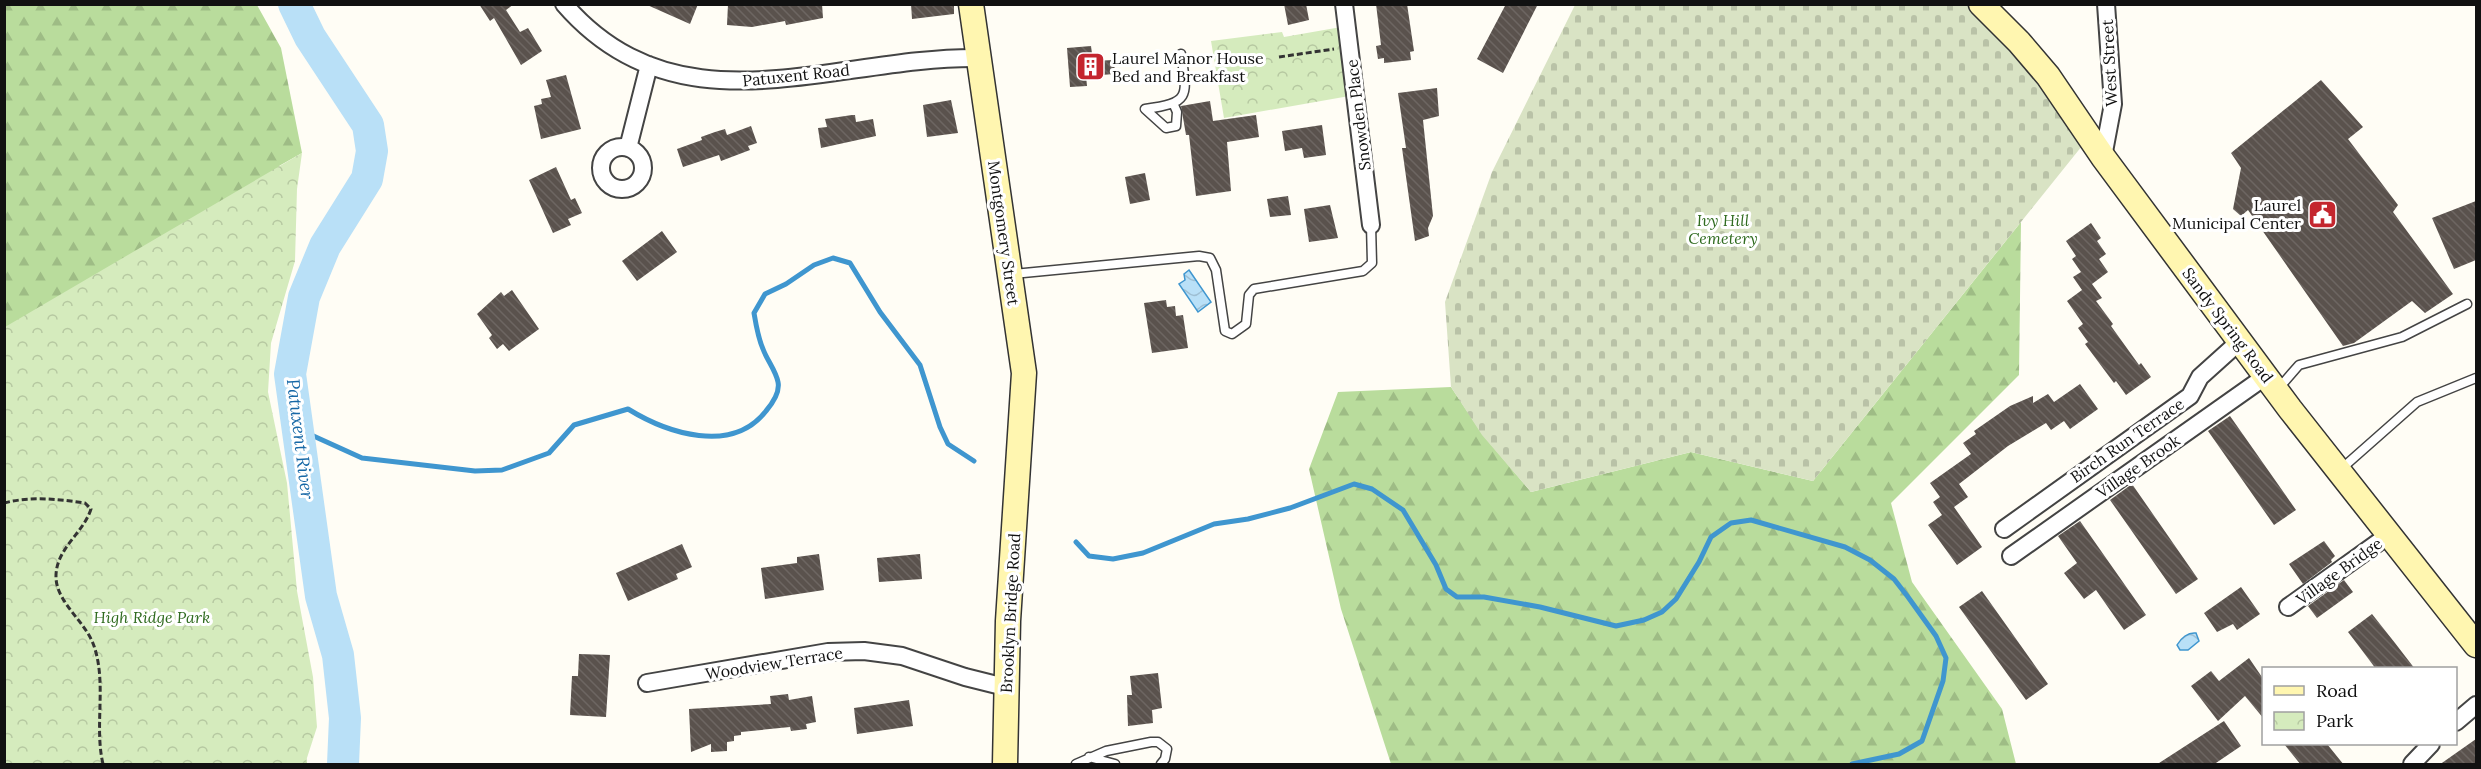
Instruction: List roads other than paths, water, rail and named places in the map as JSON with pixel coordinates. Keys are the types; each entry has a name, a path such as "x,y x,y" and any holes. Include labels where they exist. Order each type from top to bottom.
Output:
{"street":[{"name":"Patuxent Road","path":"564,4 578,20 608,45 649,65 684,76 716,81 746,82 812,76 918,59 979,58"},
{"name":"Montgomery Street","path":"971,4 1024,373 1020,463"},
{"name":"Snowden Place","path":"1344,4 1371,225"},
{"name":"Sandy Spring Road","path":"1982,4 2048,76 2103,157 2271,383 2476,645"},
{"name":"West Street","path":"2103,157 2113,104 2106,4"},
{"path":"628,148 649,65"},
{"name":"Birch Run Terrace","path":"2004,529 2190,396 2200,377 2240,341"},
{"name":"Village Brook","path":"2011,556 2271,383"},
{"name":"Brooklyn Bridge Road","path":"1005,765 1005,687 1020,463"},
{"name":"Village Bridge","path":"2288,607 2390,534"},
{"name":"Woodview Terrace","path":"647,684 828,652 864,651 902,656 965,677 1005,687"},
{"path":"2457,721 2476,705"},
{"path":"2412,765 2430,745"}],"lane":[{"path":"1174,105 1181,98 1186,81 1181,54"},
{"path":"1010,274 1199,256 1210,258 1216,270 1226,331 1232,334 1246,324 1249,295 1254,289 1363,271 1372,263 1371,225"},
{"path":"2271,383 2299,365 2402,337 2467,304"},
{"path":"2340,470 2417,402 2476,378"},
{"path":"1076,765 1089,757 1135,744 1158,742 1167,749 1161,765"},
{"path":"1089,757 1115,765"}],"water":[{"path":"1189,270 1211,302 1198,312 1179,284 1185,280 1184,274"},
{"path":"2196,633 2199,641 2188,650 2180,650 2177,645 2181,640"}],"waterway":[{"name":"Patuxent River","path":"294,4 310,37 368,125 372,151 367,179 325,246 304,297 290,374 321,596 338,655 345,718 343,764"},
{"path":"298,429 362,458 475,471 502,470 549,453 574,425 628,409 661,426 680,432 699,436 736,433 752,425 766,411 778,390 777,378 761,345 754,313 765,294 786,284 814,265 833,258 850,263 880,312 920,365 940,427 948,444 974,461"},
{"path":"1076,542 1089,556 1113,559 1143,553 1214,524 1248,519 1290,508 1354,484 1372,489 1403,510 1436,565 1446,589 1457,597 1484,597 1540,607 1616,626 1644,620 1662,612 1676,599 1699,562 1711,537 1731,523 1751,520 1845,547 1870,560 1894,579 1908,597 1936,636 1946,658 1943,681 1922,741 1899,754 1852,764"}],"place":[{"name":"Laurel Manor House Bed and Breakfast","path":"1091,67"},
{"name":"Laurel Municipal Center","path":"2322,214"}],"park label":[{"name":"Ivy Hill Cemetery","path":"1723,229"},
{"name":"High Ridge Park","path":"152,617"}]}
